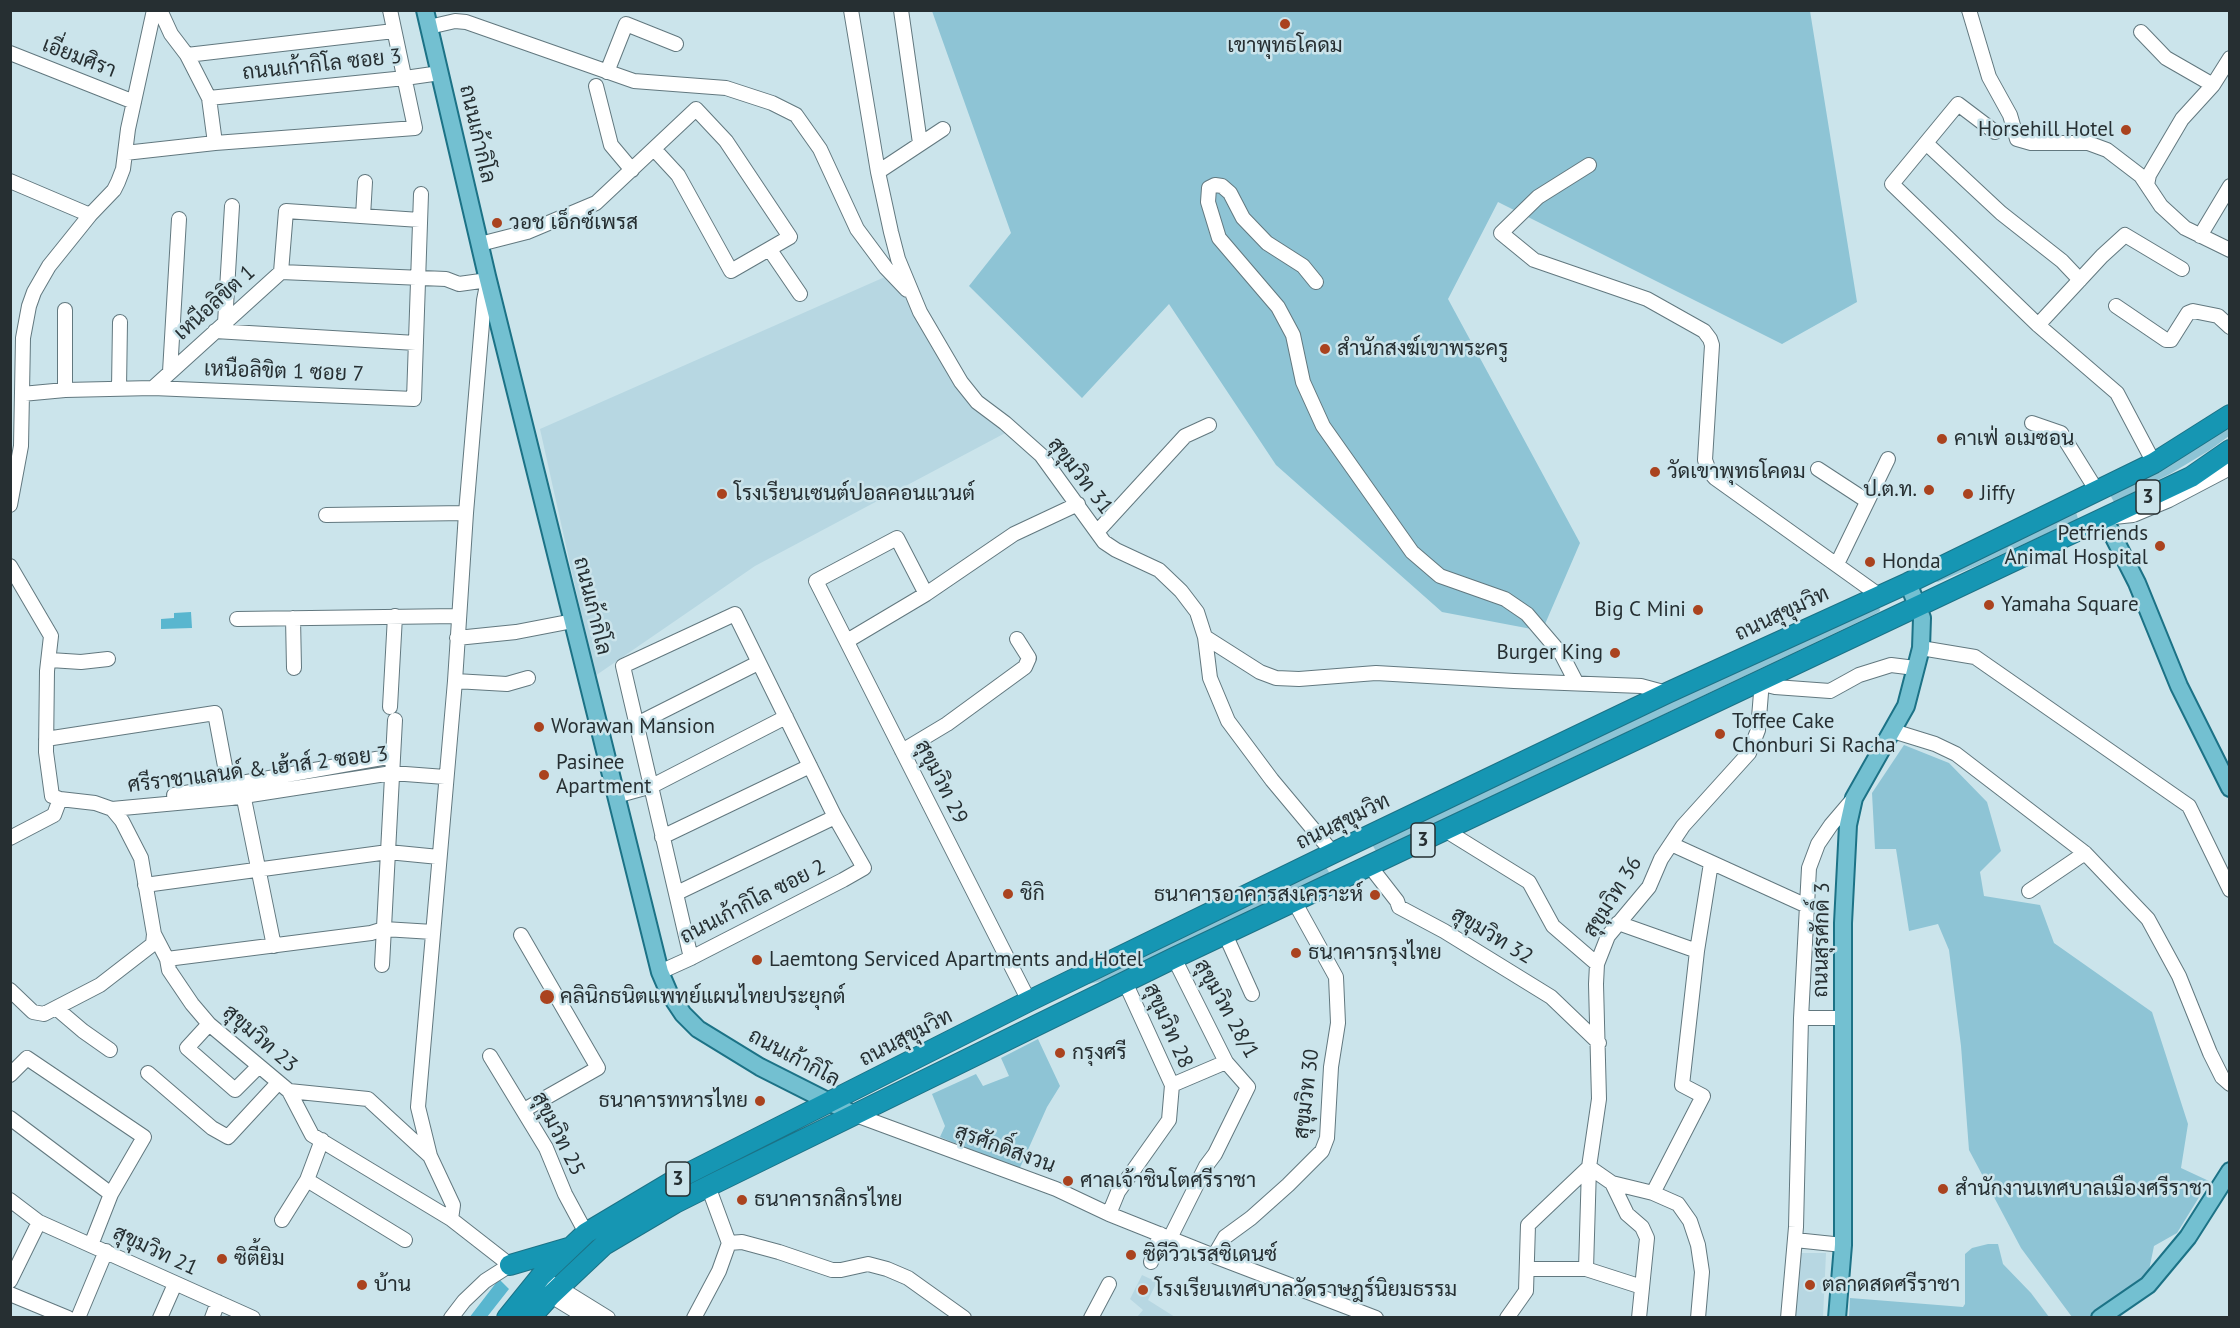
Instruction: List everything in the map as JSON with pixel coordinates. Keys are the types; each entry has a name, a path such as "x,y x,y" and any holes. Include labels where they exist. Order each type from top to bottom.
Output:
{"highway":[{"name":"ถนนสุขุมวิท","path":"530,1317 570,1247 586,1233 675,1180 830,1104 1029,1001 1333,853 1667,693 1908,583 2154,463 2229,415"},
{"name":"ถนนสุขุมวิท","path":"507,1317 604,1245 708,1186 1369,865 2104,518 2193,481 2229,450"},
{"path":"510,1265 570,1247"}],"main road":[{"name":"ถนนเก้ากิโล","path":"425,10 488,278 660,972 669,993 683,1014 698,1029 760,1067 853,1114"},
{"path":"2104,518 2137,583 2179,686 2229,788"},
{"name":"ถนนสุรศักดิ์ 3","path":"1837,1317 1843,1245 1843,923 1848,825 1854,798 1906,706 1921,648 1922,618 1908,583"},
{"path":"2100,1317 2148,1285 2188,1237 2229,1171"}],"street":[{"path":"10,505 12,482 21,446 16,423 22,394 23,338 26,319 34,292 49,266 90,215 114,190 123,169 134,102 154,10"},
{"path":"160,10 171,34 187,55 209,98 215,143"},
{"path":"125,153 215,143 415,128 390,10"},
{"name":"สุขุมวิท 31","path":"851,10 878,172 898,259 920,312 961,382 977,402 1041,455 1104,542 1159,570 1181,591 1197,612 1205,637 1210,678 1228,721 1272,780 1333,853"},
{"path":"901,10 920,143"},
{"path":"1969,10 1989,77 2010,115 2017,139 2031,143 2088,143 2107,150 2141,176 2161,206 2171,216 2199,236 2229,250"},
{"path":"429,27 455,21 466,22 634,81 726,88 772,103 796,115 820,148 856,229 886,268 913,297"},
{"path":"607,72 627,24 676,44"},
{"path":"187,55 394,31"},
{"path":"2141,32 2166,58 2213,85"},
{"name":"เอี่ยมศิรา","path":"10,53 134,102"},
{"path":"2147,185 2149,175 2182,119 2213,85 2229,58"},
{"name":"ถนนเก้ากิโล ซอย 3","path":"209,98 440,73"},
{"path":"596,86 611,145 632,170"},
{"path":"1995,132 1958,104 1892,184 2038,325 2117,393 2154,463"},
{"path":"480,244 527,232 596,203 696,109 726,141 790,237 731,271 678,175 654,149"},
{"path":"878,172 943,129"},
{"path":"1927,144 2001,213 2062,261 2080,280"},
{"path":"1589,165 1538,197 1501,233 1534,261 1647,299 1704,332 1712,345 1705,460 1709,471 1715,478 1880,596"},
{"path":"10,181 90,215"},
{"path":"363,216 365,182"},
{"path":"1316,282 1303,266 1267,243 1242,218 1230,193 1222,186 1215,185 1209,188 1208,202 1219,238 1278,307 1293,335 1303,382 1323,426 1412,552 1440,576 1505,599 1527,614 1562,655 1576,682"},
{"path":"2199,236 2229,186"},
{"path":"232,206 220,327 416,343 421,194"},
{"path":"281,272 286,211 420,220"},
{"path":"170,372 179,219"},
{"path":"2038,325 2125,236 2182,269"},
{"path":"770,250 800,294"},
{"name":"เหนือลิขิต 1","path":"153,388 281,272 446,279 459,284 488,278"},
{"path":"451,1219 453,1205 430,1155 418,1107 455,681 466,513 484,300 488,278"},
{"path":"2115,306 2166,340 2171,340 2188,313 2193,311 2218,316 2229,327"},
{"path":"65,310 65,390"},
{"path":"119,388 120,322"},
{"name":"เหนือลิขิต 1 ซอย 7","path":"153,388 414,399 416,343"},
{"path":"22,394 65,390 153,388"},
{"path":"2032,423 2061,433 2097,491"},
{"path":"1097,532 1185,436 1209,425"},
{"path":"1837,564 1888,459"},
{"path":"2193,481 2229,468"},
{"path":"1818,469 1867,501"},
{"path":"847,641 926,594 1014,534 1078,504"},
{"path":"326,514 466,513"},
{"name":"สุขุมวิท 29","path":"926,594 897,538 816,581 1029,1001"},
{"path":"10,566 50,630 52,642 46,691 46,739 49,785 52,796 95,803 112,809"},
{"path":"677,893 835,817 735,614 623,666 691,957"},
{"path":"382,965 393,756 395,616"},
{"path":"237,619 458,616"},
{"path":"292,618 294,668"},
{"path":"457,638 516,632 573,621"},
{"path":"1205,637 1260,672 1276,678 1299,679 1376,673 1641,686 1667,693"},
{"path":"902,751 947,724 1025,667 1029,658 1017,639"},
{"path":"1921,648 1975,657 2189,806 2229,891"},
{"path":"50,660 81,662 108,659"},
{"path":"638,724 758,663"},
{"path":"1758,683 1774,687 1830,692 1859,675 1891,665 1915,668"},
{"path":"455,681 507,684 528,678"},
{"name":"สุขุมวิท 36","path":"1586,1269 1589,1167 1599,1099 1597,964 1608,936 1649,887 1661,860 1683,826 1749,753 1758,730 1761,693 1758,683"},
{"path":"46,739 215,713 260,868 274,946"},
{"path":"616,796 652,786 786,717"},
{"path":"1893,731 1935,744 1956,754 2085,853 2148,919 2179,976 2210,1053 2222,1077 2229,1084"},
{"name":"ศรีราชาแลนด์ & เฮ้าส์ 2 ซอย 3","path":"112,809 236,791 393,756"},
{"path":"662,837 810,766"},
{"name":"ศรีราชาแลนด์ & เฮ้าส์ 2 ซอย 3","path":"95,803 114,804 392,772 445,777"},
{"path":"1788,1317 1798,1191 1801,1018 1809,868 1818,844 1854,798"},
{"path":"10,838 54,815 60,799"},
{"name":"สุขุมวิท 23","path":"112,809 122,821 141,858 153,934 167,959 169,970 209,1024 284,1087 312,1135 451,1219 510,1265"},
{"name":"ถนนเก้ากิโล ซอย 2","path":"660,972 864,867 835,817"},
{"path":"1445,830 1529,882 1553,926 1597,964"},
{"path":"1671,844 1807,906"},
{"path":"145,885 388,852 439,857"},
{"path":"2029,891 2085,853"},
{"path":"1653,1193 1703,1096 1682,1085 1697,951 1711,863"},
{"name":"สุขุมวิท 32","path":"1369,865 1397,901 1399,907 1444,931 1551,997 1599,1043"},
{"name":"สุขุมวิท 30","path":"1214,1256 1225,1237 1251,1218 1322,1151 1327,1138 1331,1067 1338,1023 1336,978 1294,901"},
{"path":"1618,923 1697,951"},
{"path":"167,959 371,933 384,929 433,932"},
{"path":"10,990 33,1012 44,1014 100,985 153,944 153,934"},
{"path":"1225,934 1252,994"},
{"path":"521,935 598,1068 524,1110"},
{"name":"สุขุมวิท 28/1","path":"1165,1236 1215,1154 1248,1087 1226,1062 1174,958"},
{"name":"สุขุมวิท 28","path":"1109,1214 1118,1192 1169,1120 1172,1085 1125,982"},
{"path":"56,1008 110,1050"},
{"path":"1801,1018 1843,1018"},
{"path":"209,1024 187,1048 236,1090 258,1067"},
{"name":"สุขุมวิท 25","path":"490,1056 546,1148 565,1194 586,1233"},
{"path":"10,1075 27,1058 144,1137 111,1194 91,1245"},
{"path":"1172,1085 1226,1062"},
{"path":"148,1073 212,1128 228,1137 284,1087 368,1099 430,1155"},
{"name":"สุรศักดิ์สงวน","path":"853,1114 1056,1189 1109,1214 1214,1256 1376,1317"},
{"path":"10,1118 111,1194"},
{"path":"282,1220 307,1180 322,1140"},
{"path":"1507,1317 1519,1304 1526,1291 1528,1225 1589,1167 1612,1183 1653,1193 1678,1204 1690,1221 1702,1272 1698,1317"},
{"path":"307,1180 405,1240"},
{"path":"1612,1183 1627,1214 1642,1227 1647,1238 1639,1317"},
{"path":"694,1317 719,1271 729,1242 708,1186"},
{"name":"สุขุมวิท 21","path":"10,1200 39,1221 175,1284 253,1317"},
{"path":"10,1281 39,1221"},
{"path":"1151,1262 1165,1236"},
{"path":"1795,1240 1843,1245"},
{"path":"729,1242 742,1242 779,1252 832,1270 868,1264 887,1269 908,1278 964,1317"},
{"path":"78,1317 106,1251"},
{"path":"451,1317 485,1281 510,1265"},
{"path":"1527,1269 1586,1269 1642,1287"},
{"path":"160,1317 175,1284"},
{"path":"1091,1317 1109,1284"},
{"path":"546,1286 587,1317"},
{"path":"546,1286 608,1317"},
{"path":"10,1294 68,1317"},
{"path":"212,1317 219,1302"}],"shaded area":[{"path":"932,11 1810,11 1857,302 1782,344 1498,202 1448,299 1580,543 1542,631 1442,612 1276,465 1169,304 1082,398 969,286 1011,233"},
{"name":"โรงเรียนเซนต์ปอลคอนแวนต์","path":"903,269 956,375 1009,431 755,566 595,676 540,429"},
{"path":"2229,423 2229,436 2210,450 2170,474 2114,502 2109,493"},
{"path":"2075,508 2078,519 1976,566 1938,582 1934,581"},
{"path":"1879,605 1880,611 1875,614 1376,851 1371,843"},
{"path":"191,612 192,628 161,629 161,619 174,618 174,613"},
{"path":"1904,745 1949,763 1987,802 2001,851 1980,872 1984,896 2040,905 2054,943 2152,1012 2188,1124 2181,1168 2209,1181 2177,1233 2154,1246 2148,1275 2092,1317 2072,1317 2021,1248 1969,1150 1961,1046 1949,950 1938,924 1909,931 1896,849 1875,849 1872,793"},
{"path":"1325,865 1330,874 1111,979 1084,985"},
{"path":"1038,1039 1060,1086 1047,1107 1019,1170 940,1137 945,1126 932,1094 976,1074 983,1086 1009,1076 1001,1058"},
{"path":"1998,1244 2003,1264 2031,1293 2049,1317 1849,1317 1850,1298 1963,1307 1965,1304 1965,1254 1972,1248"},
{"name":"ตลาดสดศรีราชา","path":"1798,1253 1826,1253 1823,1317 1791,1318"},
{"name":"โรงเรียนเทศบาลวัดราษฎร์นิยมธรรม","path":"1142,1275 1157,1282 1148,1300 1175,1317 1137,1317 1143,1310 1130,1299"},
{"path":"499,1279 509,1289 487,1317 469,1318"}],"place":[{"name":"เขาพุทธโคดม","path":"1285,24"},
{"name":"Horsehill Hotel","path":"2126,130"},
{"name":"วอช เอ็กซ์เพรส","path":"497,223"},
{"name":"สำนักสงฆ์เขาพระครู","path":"1325,349"},
{"name":"คาเฟ่ อเมซอน","path":"1942,439"},
{"name":"วัดเขาพุทธโคดม","path":"1655,472"},
{"name":"ป.ต.ท.","path":"1929,490"},
{"name":"โรงเรียนเซนต์ปอลคอนแวนต์","path":"722,494"},
{"name":"Jiffy","path":"1968,494"},
{"name":"Petfriends Animal Hospital","path":"2160,546"},
{"name":"Honda","path":"1870,562"},
{"name":"Yamaha Square","path":"1989,605"},
{"name":"Big C Mini","path":"1698,610"},
{"name":"Burger King","path":"1615,653"},
{"name":"Worawan Mansion","path":"539,727"},
{"name":"Toffee Cake Chonburi Si Racha","path":"1720,734"},
{"name":"Pasinee Apartment","path":"544,775"},
{"name":"ชิกิ","path":"1008,894"},
{"name":"ธนาคารอาคารสงเคราะห์","path":"1375,895"},
{"name":"ธนาคารกรุงไทย","path":"1296,953"},
{"name":"Laemtong Serviced Apartments and Hotel","path":"757,960"},
{"name":"คลินิกธนิตแพทย์แผนไทยประยุกต์","path":"547,997"},
{"name":"กรุงศรี","path":"1060,1053"},
{"name":"ธนาคารทหารไทย","path":"760,1101"},
{"name":"ศาลเจ้าชินโตศรีราชา","path":"1068,1181"},
{"name":"สำนักงานเทศบาลเมืองศรีราชา","path":"1943,1189"},
{"name":"ธนาคารกสิกรไทย","path":"742,1200"},
{"name":"ซิตีวิวเรสซิเดนซ์","path":"1131,1255"},
{"name":"ซิตี้ยิม","path":"222,1259"},
{"name":"บ้าน","path":"362,1285"},
{"name":"ตลาดสดศรีราชา","path":"1810,1285"},
{"name":"โรงเรียนเทศบาลวัดราษฎร์นิยมธรรม","path":"1143,1290"}]}
